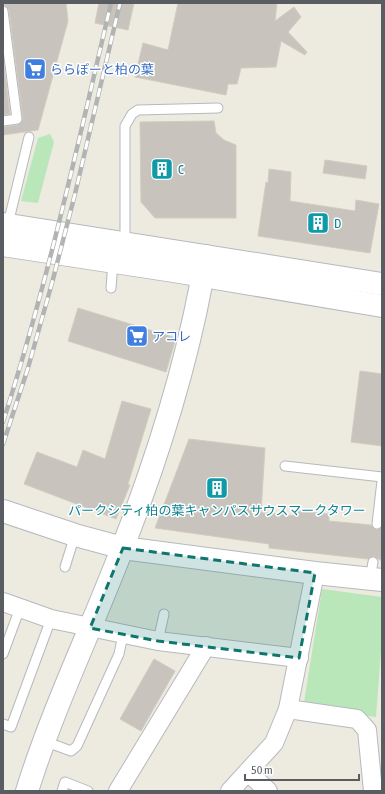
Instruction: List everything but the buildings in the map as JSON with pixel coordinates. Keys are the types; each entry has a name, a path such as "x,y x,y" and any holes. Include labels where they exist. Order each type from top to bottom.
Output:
{"street":[{"path":"5,224 119,252 205,266 382,284"},
{"path":"3,245 119,252"},
{"path":"205,266 382,306"},
{"path":"27,791 44,741 123,548 177,390 205,266"},
{"path":"3,511 75,535 123,548 315,573 375,574"},
{"path":"230,791 274,743 288,709 315,573"},
{"path":"3,602 51,619 158,642 206,646 298,658"},
{"path":"118,791 206,646"},
{"path":"288,709 357,719 367,730 373,791"},
{"path":"248,772 265,790"}],"lane":[{"path":"3,11 17,119 3,121"},
{"path":"110,288 119,252 125,126 132,114 138,110 218,108"},
{"path":"5,224 30,137"},
{"path":"285,466 382,477"},
{"path":"377,524 382,481"},
{"path":"65,567 75,535"},
{"path":"3,654 20,608"},
{"path":"158,642 164,614"},
{"path":"3,724 11,727 51,619"},
{"path":"44,741 71,751 77,746 119,654 124,635"},
{"path":"62,791 65,782 88,791"}],"highlighted area":[{"path":"123,548 315,573 299,658 158,641 90,628"}],"green space":[{"path":"50,134 54,142 38,203 21,201 38,138"},
{"path":"322,589 382,597 382,638 376,717 309,708 304,702"}],"railway":[{"path":"3,422 34,319 48,266 111,3"},
{"path":"3,444 28,368 52,283 75,194 120,3"}],"place":[{"name":"ららぽーと柏の葉","path":"35,69"},
{"name":"C","path":"162,169"},
{"name":"D","path":"318,223"},
{"name":"アコレ","path":"137,336"},
{"name":"パークシティ柏の葉キャンパスサウスマークタワー","path":"217,488"}]}
